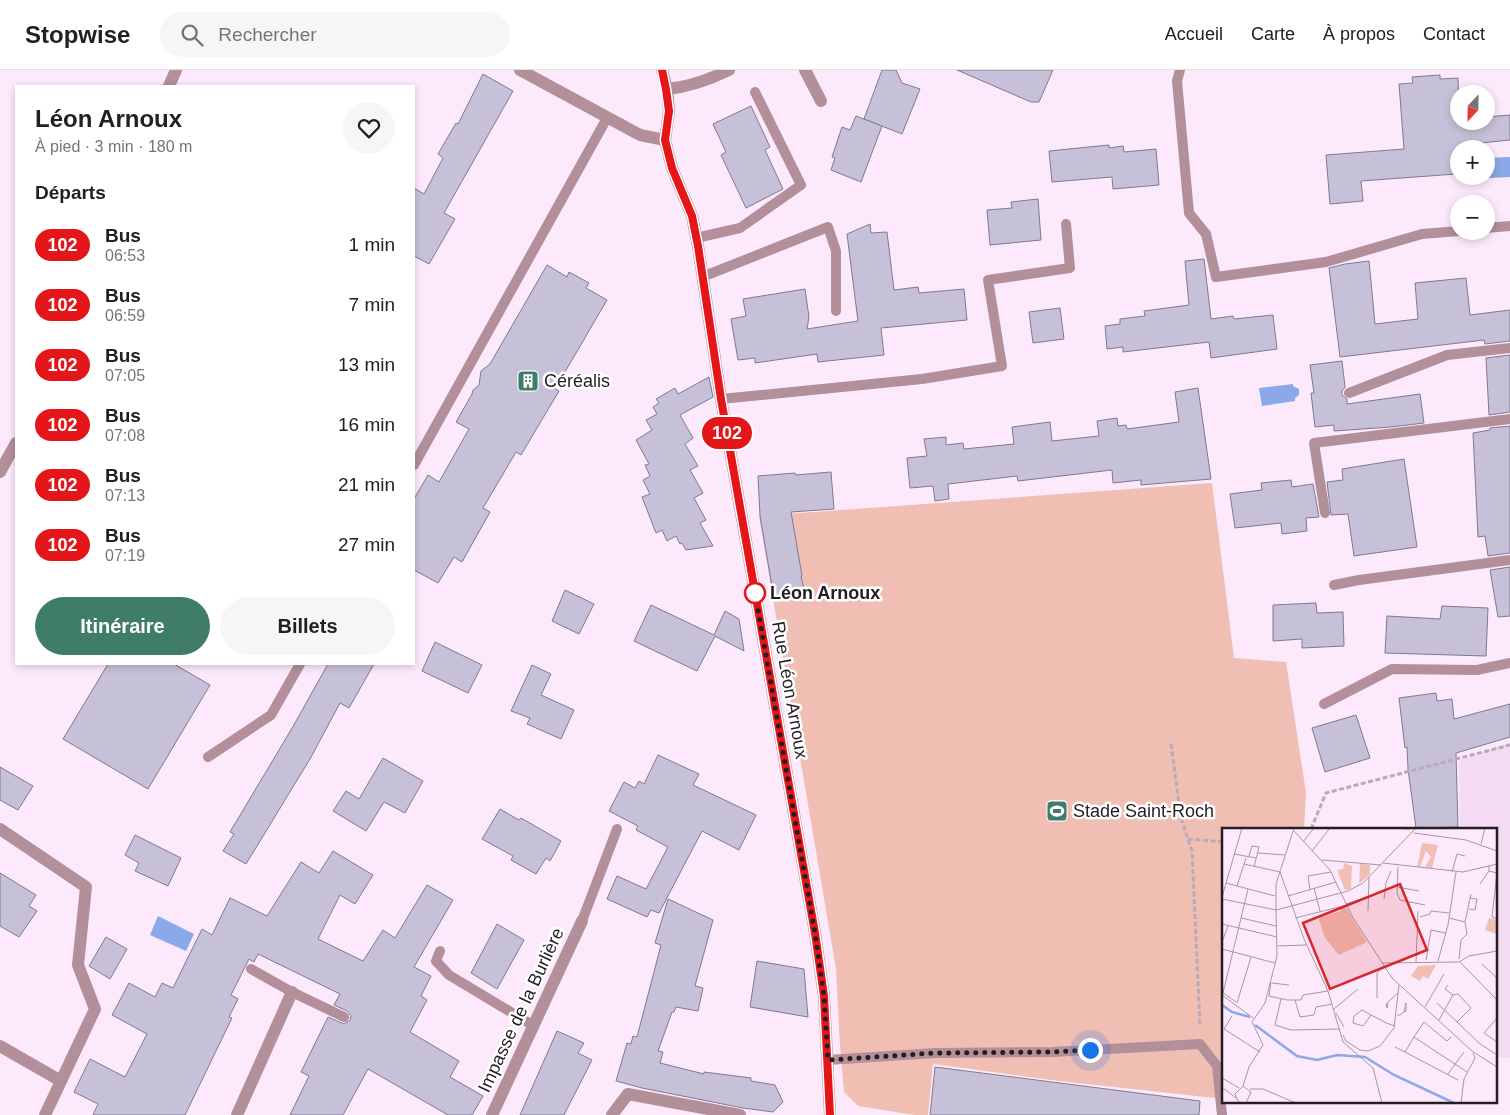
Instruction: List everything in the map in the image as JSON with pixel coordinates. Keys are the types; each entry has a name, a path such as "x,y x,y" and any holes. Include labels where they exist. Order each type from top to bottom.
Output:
{"street":[{"path":"169,85 176,70"},
{"path":"520,70 640,135 665,140"},
{"name":"Rue Léon Arnoux","path":"662,70 669,111 665,140 672,168 692,216 721,399 815,933 824,996 830,1115"},
{"path":"666,89 692,84 729,70"},
{"path":"805,70 821,101"},
{"path":"0,472 15,445"},
{"path":"0,828 86,887 78,965 95,1008 45,1115"},
{"name":"Impasse de la Burlière","path":"492,1115 582,920"},
{"path":"237,1115 292,992"},
{"path":"0,1046 61,1081"},
{"path":"612,1115 628,1094 740,1115"}],"lane":[{"path":"1180,70 1177,80 1189,213 1206,234 1216,277 1326,262 1422,234 1450,232"},
{"path":"696,238 740,228 801,184 755,92"},
{"path":"415,463 607,118"},
{"path":"721,399 922,379 1002,366 988,280 1070,268 1066,224"},
{"path":"702,277 828,226 836,251 836,311"},
{"path":"1495,227 1510,226"},
{"path":"1348,393 1447,355 1510,348"},
{"path":"1325,513 1314,443 1510,418"},
{"path":"1334,585 1510,560"},
{"path":"1324,704 1392,668 1477,670 1510,663"},
{"path":"208,757 271,715 299,665"},
{"path":"582,920 617,829"},
{"path":"440,951 436,961 448,975 534,1026"},
{"path":"251,969 292,992 344,1017"},
{"path":"828,1060 935,1053 1053,1052 1200,1044 1218,1066 1222,1115"}],"path":[{"path":"1171,744 1182,818 1192,851 1200,1044"},
{"path":"1311,828 1326,793 1510,745"},
{"path":"1188,839 1222,842"}],"shaded area":[{"name":"Stade Saint-Roch","path":"1212,483 1234,658 1286,662 1306,793 1304,828 1222,828 1222,1099 1059,1081 933,1064 928,1115 914,1115 858,1106 844,1092 836,969 759,516"},
{"path":"1510,742 1510,1058 1498,1057 1498,828 1460,828 1459,761"}],"water":[{"path":"1510,157 1510,177 1495,178 1495,158"},
{"path":"1293,384 1293,386 1299,389 1299,395 1295,398 1295,401 1262,406 1259,388"},
{"path":"158,916 194,934 186,951 150,935"}],"building":[{"path":"882,70 896,70 902,83 920,89 902,134 864,119"},
{"path":"957,70 1053,70 1039,102 1031,102"},
{"path":"483,74 513,91 444,213 455,219 429,264 415,257 415,189 424,194 443,158 438,154 456,123 458,124"},
{"path":"1440,75 1440,79 1458,78 1458,85 1450,85 1450,130 1495,130 1495,116 1510,115 1510,140 1495,142 1495,140 1450,140 1450,174 1361,181 1363,201 1330,204 1326,155 1404,149 1399,84 1413,83 1412,77"},
{"path":"751,106 770,147 765,150 783,189 746,208 721,155 726,152 713,124"},
{"path":"856,116 882,126 861,182 831,170 835,158 832,157 842,127 850,130"},
{"path":"1109,145 1109,148 1123,146 1124,152 1156,149 1159,185 1113,189 1112,177 1052,182 1049,151"},
{"path":"1038,199 1041,240 990,245 987,210 1012,208 1011,202"},
{"path":"870,224 871,233 887,232 894,290 918,287 919,293 964,289 967,320 881,328 884,355 818,362 817,354 755,363 755,358 738,360 731,319 746,316 743,299 805,289 809,317 807,329 858,321 847,234"},
{"path":"1204,259 1211,319 1233,316 1234,319 1273,315 1277,349 1211,358 1209,342 1123,352 1123,347 1107,349 1105,326 1120,324 1120,319 1145,316 1144,311 1189,305 1185,261"},
{"path":"1369,261 1375,324 1418,319 1415,283 1466,278 1470,315 1510,310 1510,341 1485,344 1484,340 1340,357 1329,268"},
{"name":"Céréalis","path":"547,265 567,277 569,272 589,283 586,288 607,300 555,389 559,391 521,455 516,452 483,508 490,512 462,562 454,557 438,583 415,571 415,497 428,475 439,482 469,429 456,422 473,390 479,385 481,371 490,364"},
{"path":"1060,308 1064,339 1033,343 1029,312"},
{"path":"1510,355 1510,412 1489,415 1486,358"},
{"path":"1342,361 1345,387 1342,395 1347,399 1347,404 1420,394 1424,423 1334,431 1334,425 1315,427 1311,393 1314,393 1310,365"},
{"path":"709,377 713,397 680,415 693,438 685,444 698,466 690,470 703,493 694,498 706,520 700,523 713,546 686,550 676,536 667,541 662,530 656,533 642,497 650,494 643,480 650,476 645,465 649,464 636,440 652,430 646,420 657,414 653,407 659,403 656,399 675,388 678,394"},
{"path":"1198,388 1211,479 1141,485 1141,480 1113,483 1112,470 1018,481 1017,476 948,484 949,499 935,501 933,486 910,488 907,458 927,456 924,439 946,437 946,445 963,443 964,449 1014,444 1012,427 1050,422 1052,441 1099,436 1097,421 1117,418 1118,426 1126,425 1127,429 1179,422 1175,392"},
{"path":"1510,426 1510,553 1488,556 1485,536 1478,537 1473,433 1490,430 1490,428"},
{"path":"1404,459 1417,547 1354,556 1348,514 1331,515 1327,482 1343,480 1342,469"},
{"path":"831,472 834,509 791,512 805,592 774,598 760,516 758,476"},
{"path":"1291,480 1292,487 1313,484 1319,517 1306,518 1307,531 1282,534 1281,523 1235,528 1230,494 1262,490 1261,483"},
{"path":"1510,567 1510,616 1498,617 1490,570"},
{"path":"565,590 594,604 579,634 552,621"},
{"path":"1316,603 1317,613 1343,612 1344,646 1302,648 1302,639 1273,641 1273,605"},
{"path":"651,605 714,635 725,611 739,619 744,651 715,636 697,671 634,641"},
{"path":"1442,606 1488,608 1486,656 1385,653 1387,616 1440,619"},
{"path":"435,642 482,665 468,693 422,671"},
{"path":"107,665 176,665 210,685 148,789 63,739"},
{"path":"327,665 373,665 349,708 340,703 310,759 246,864 223,851 234,834 230,832"},
{"path":"532,665 551,674 541,695 574,710 561,739 527,724 530,718 511,711"},
{"path":"1436,693 1437,701 1452,699 1454,719 1510,704 1510,737 1456,753 1458,827 1416,828 1407,747 1405,748 1399,698"},
{"path":"1356,715 1370,758 1325,772 1312,728"},
{"path":"658,755 699,774 693,785 756,815 739,850 702,831 659,913 651,910 647,917 607,899 617,876 646,889 668,847 636,830 638,826 609,811 624,782 635,788 639,781 644,784"},
{"path":"383,758 423,781 405,813 384,802 366,831 333,811 346,791 359,799"},
{"path":"0,767 33,786 18,810 0,800"},
{"path":"500,809 519,820 521,818 561,841 550,861 546,858 536,874 511,860 513,856 482,839"},
{"path":"135,835 181,858 168,886 135,871 139,863 125,855"},
{"path":"333,851 373,875 355,904 340,895 318,939 363,961 383,930 395,938 427,885 453,900 414,967 431,976 421,996 427,1000 410,1032 459,1061 450,1077 483,1096 472,1115 448,1115 368,1069 343,1115 290,1115 309,1076 301,1072 328,1017 344,1024 350,1020 351,1016 347,1011 334,1005 340,994 258,954 254,962 249,959 231,995 238,999 229,1017 232,1018 185,1115 93,1115 98,1104 74,1092 90,1059 125,1077 147,1034 112,1015 129,983 155,997 162,983 173,988 202,929 212,935 230,898 267,916 301,862 319,873"},
{"path":"0,873 36,895 29,906 37,911 19,937 0,926"},
{"path":"668,899 713,920 695,986 703,988 698,1011 676,1007 674,1012 672,1012 658,1051 663,1052 660,1063 704,1074 704,1072 751,1078 751,1081 775,1085 783,1102 773,1112 743,1108 616,1081 627,1043 631,1044 633,1036 637,1037 661,945 655,943"},
{"path":"497,924 524,940 497,989 471,973"},
{"path":"106,937 127,949 110,979 89,966"},
{"path":"757,961 804,969 808,1017 750,1007"},
{"path":"557,1031 584,1043 578,1053 592,1060 564,1115 520,1115"},
{"path":"935,1067 1200,1101 1199,1115 930,1115"}],"bus line":[{"name":"102","path":"662,70 669,111 665,140 672,168 692,216 698,246 721,399 815,933 824,996 830,1115"}],"place":[{"name":"Céréalis","path":"528,381"},
{"name":"Léon Arnoux","path":"755,593"},
{"name":"Stade Saint-Roch","path":"1057,811"}],"route":[{"path":"755,593 815,933 824,996 828,1060 935,1053 1090,1050"}]}
